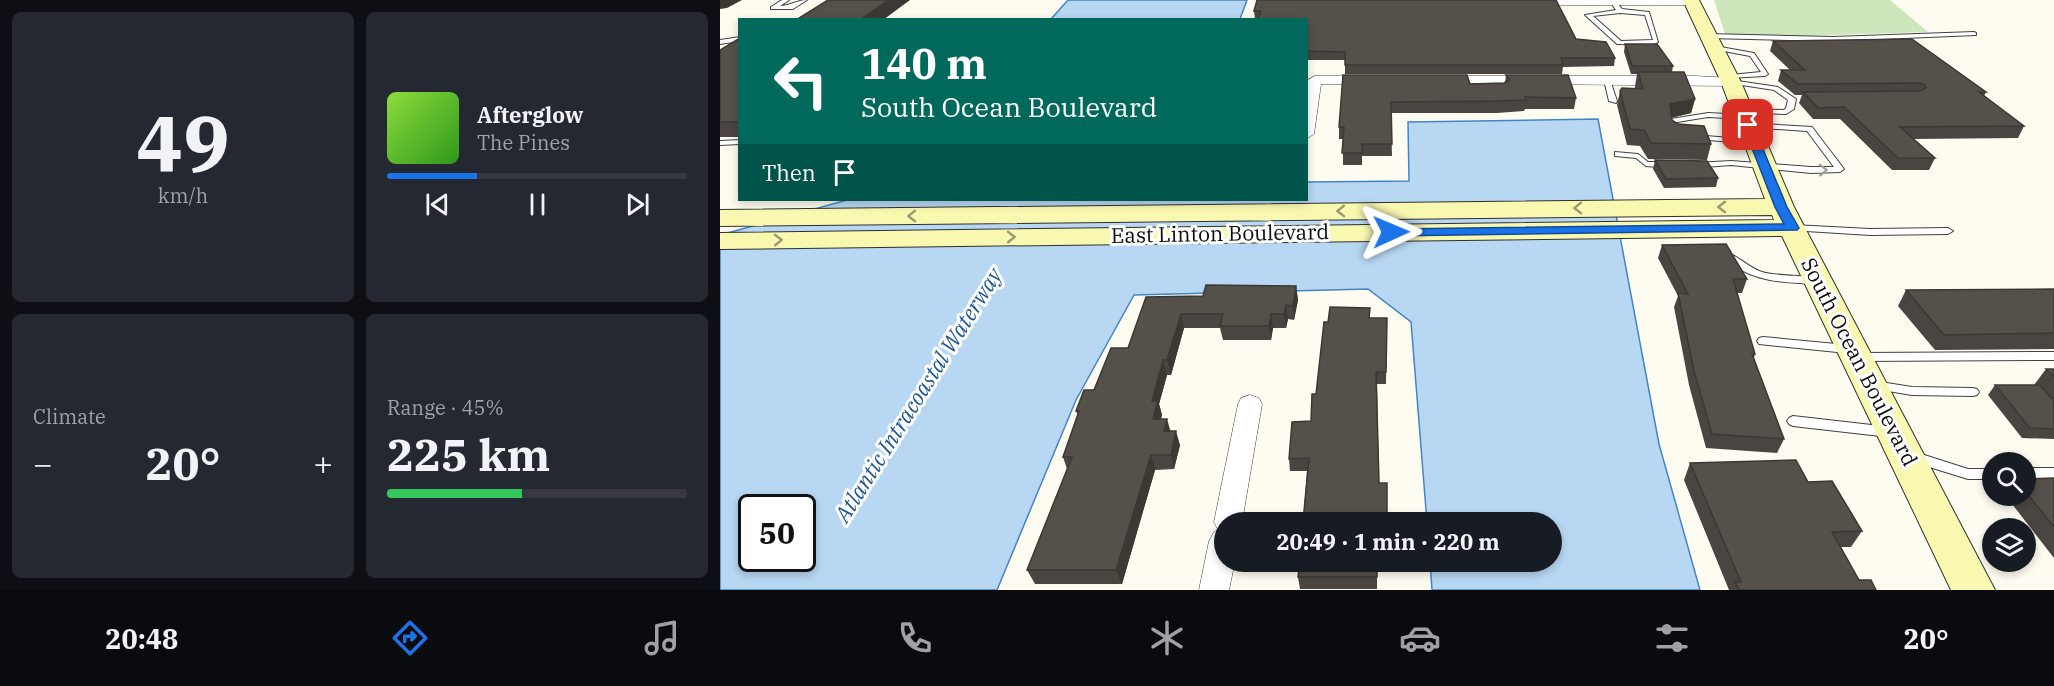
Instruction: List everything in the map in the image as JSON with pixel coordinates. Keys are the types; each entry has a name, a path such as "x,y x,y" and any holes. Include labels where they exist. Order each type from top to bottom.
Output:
{"main road":[{"name":"South Ocean Boulevard","path":"1691,1 1730,79 1787,217 1973,590"},
{"name":"East Linton Boulevard","path":"720,218 1787,217"},
{"name":"East Linton Boulevard","path":"720,241 1642,218"}],"street":[{"path":"1521,2 1691,1"},
{"path":"1431,80 1471,85 1607,80 1730,79"},
{"path":"1308,123 1315,80 1384,80"},
{"path":"1230,512 1250,404"},
{"path":"1214,590 1218,572"}],"lane":[{"path":"786,0 773,8 791,8 804,0"},
{"path":"1612,1 1620,11 1647,13 1656,41 1619,44 1588,15 1620,11"},
{"path":"1712,42 1974,34"},
{"path":"720,42 738,39"},
{"path":"1712,42 1752,54 1765,74 1730,79"},
{"path":"1730,79 1776,88 1792,99 1803,99"},
{"path":"1607,80 1613,101"},
{"path":"1685,136 1748,123 1786,112 1790,109 1792,99"},
{"path":"1671,121 1708,115 1748,123 1809,129 1840,169 1765,167 1731,163 1685,166"},
{"path":"720,143 738,142"},
{"path":"1618,154 1638,156 1646,164 1675,165"},
{"path":"1787,217 1870,232 1948,231"},
{"path":"1714,252 1726,252 1741,267 1768,277 1819,281"},
{"path":"1763,341 1861,364 1912,391 1973,392"},
{"path":"1861,364 2054,356"},
{"path":"1793,421 1901,444 1968,474 1982,474"},
{"path":"2036,473 2054,473"}],"green space":[{"path":"1714,0 1890,0 1928,32 1802,36 1725,34"}],"water":[{"path":"1068,0 1247,0 1240,18 1052,18"},
{"name":"Atlantic Intracoastal Waterway","path":"1598,119 1659,444 1700,590 1432,590 1431,572 1562,572 1562,512 1426,512 1411,322 1368,289 1134,295 1076,400 997,590 720,590 720,235 843,201 1308,201 1308,182 1409,181 1408,122"}],"building":[{"path":"828,0 888,0 863,18 799,18"},
{"path":"1257,0 1556,0 1576,39 1606,42 1615,58 1561,58 1563,65 1345,65 1345,52 1308,51 1308,18 1259,18 1261,11 1254,11"},
{"path":"738,39 738,122 720,122 720,50"},
{"path":"1912,39 1986,92 1979,92 2024,126 1900,127 1935,158 1898,158 1844,107 1818,108 1803,92 1920,91 1926,88 1925,85 1920,83 1798,84 1781,70 1805,70 1773,41"},
{"path":"1625,44 1657,44 1673,66 1632,66"},
{"path":"1638,72 1684,72 1695,99 1670,104 1672,120 1678,124 1704,126 1711,144 1651,143 1644,130 1630,129 1620,91 1622,88 1643,89"},
{"path":"1343,75 1467,75 1470,84 1504,83 1510,80 1506,75 1568,75 1576,98 1525,97 1526,100 1391,102 1392,144 1362,144 1362,153 1342,153 1344,127 1339,127"},
{"path":"1655,160 1707,161 1718,178 1666,179"},
{"path":"1726,244 1747,279 1733,279 1755,354 1752,354 1784,439 1712,434 1694,371 1678,293 1688,294 1662,245"},
{"path":"1206,285 1296,286 1293,306 1286,305 1284,314 1271,314 1269,326 1220,326 1223,314 1181,314 1167,360 1163,360 1152,401 1158,401 1153,419 1167,419 1164,431 1176,431 1171,455 1151,455 1116,570 1027,570 1072,457 1063,457 1084,390 1094,390 1111,348 1128,348 1146,297 1203,296"},
{"path":"2054,289 2054,333 1944,335 1906,290"},
{"path":"1330,307 1370,308 1369,318 1387,318 1386,372 1376,372 1379,483 1387,483 1387,512 1304,512 1309,458 1289,459 1292,422 1311,421 1312,394 1316,394 1324,322 1328,322"},
{"path":"2046,369 2054,369 2054,377"},
{"path":"1995,385 2040,385 2054,401 2054,429 2030,428"},
{"path":"1796,460 1808,482 1832,481 1862,531 1832,532 1859,580 1871,580 1876,590 1739,590 1735,582 1741,582 1690,463"},
{"path":"2054,478 2054,527 2036,505 2036,479"},
{"path":"1299,572 1377,572 1377,577 1298,577"}],"route":[{"path":"1391,232 1792,228 1781,207 1748,125"}]}
